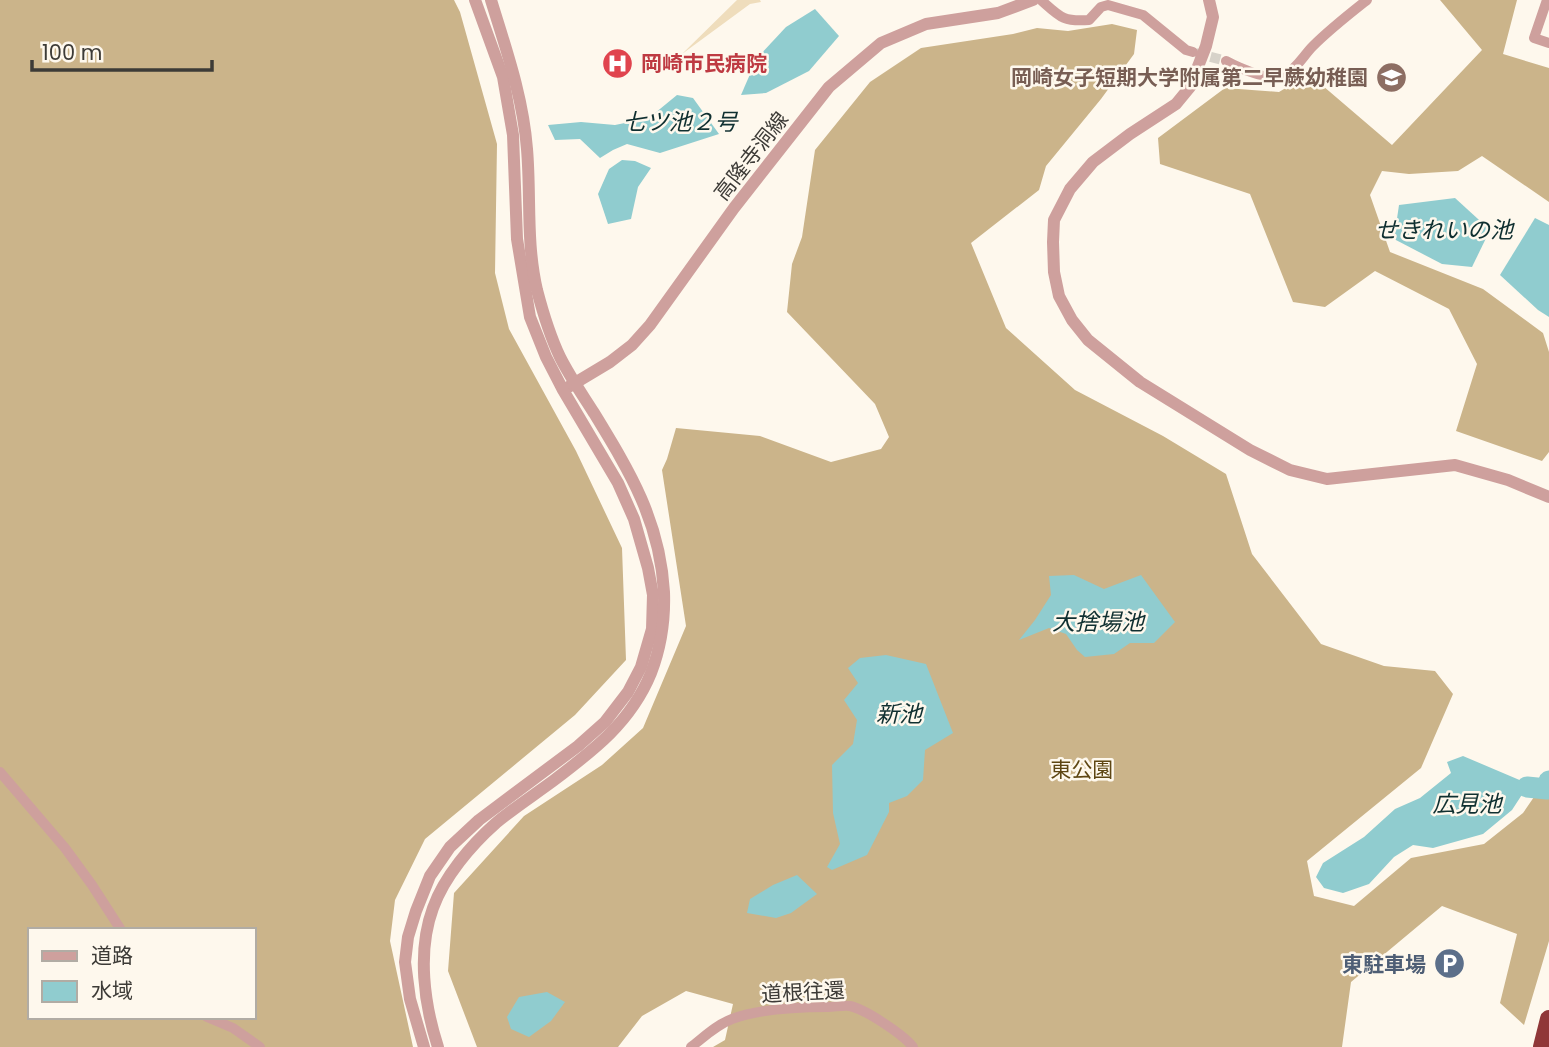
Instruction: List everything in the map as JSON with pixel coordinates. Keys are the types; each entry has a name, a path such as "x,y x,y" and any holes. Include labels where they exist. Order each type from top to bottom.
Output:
{"highway":[{"path":"1542,1047 1549,1019"}],"street":[{"path":"438,1047 425,989 424,948 433,907 453,870 474,844 497,822 608,737 632,708 650,674 659,648 665,616 659,548 647,509 622,459 546,357 530,317 517,239 511,123 503,77 475,0"},
{"path":"424,1047 410,999 405,962 408,937 430,876 450,847 479,820 606,722 628,692 641,667 652,629 653,595 634,519 569,386 537,291 529,242 527,148 519,93 491,0"},
{"name":"高隆寺洞線","path":"569,386 610,362 632,345 650,325 734,208 829,87 881,43 926,24 998,13 1033,0"},
{"path":"1041,0 1058,16 1072,21 1089,20 1101,7 1108,5 1143,15 1192,52"},
{"path":"1209,0 1213,18 1209,37 1190,86 1176,104 1093,162 1070,189 1054,220 1054,272 1059,296 1072,320 1088,341 1140,382 1250,450 1290,470 1327,479 1455,465 1508,480 1549,496"},
{"path":"1226,61 1273,79 1283,76 1339,21 1367,0"},
{"path":"1546,0 1534,38 1549,43"},
{"path":"0,772 65,848 120,928"},
{"name":"道根往還","path":"691,1047 715,1028 732,1019 773,1011 850,1006 862,1010 898,1033 913,1047"},
{"path":"211,1019 233,1028 260,1047"}],"shaded area":[{"path":"737,0 761,2 750,4 682,54"}],"green space":[{"path":"0,0 454,0 460,12 497,144 495,273 509,329 576,451 622,548 626,660 575,715 425,839 395,900 390,941 413,1047 0,1047"},
{"path":"1440,0 1517,0 1503,54 1549,68 1549,202 1482,156 1458,171 1409,174 1382,171 1370,195 1390,252 1483,289 1543,333 1549,352 1549,452 1542,461 1456,431 1477,364 1449,309 1375,271 1325,307 1293,302 1250,194 1160,164 1158,138 1225,88 1279,92 1309,74 1392,145 1482,50"},
{"name":"東公園","path":"1112,24 1137,30 1134,54 1046,166 1039,190 971,243 1006,328 1075,390 1163,436 1226,474 1252,554 1321,644 1384,666 1435,671 1453,694 1421,768 1307,861 1314,896 1354,906 1411,858 1484,844 1523,813 1549,781 1549,941 1524,1025 1500,1003 1517,934 1442,906 1351,982 1342,1047 713,1047 725,1040 733,1004 686,991 642,1016 618,1047 477,1047 448,971 454,893 524,816 602,765 643,728 686,626 662,470 676,428 760,436 831,462 881,449 889,437 875,404 787,312 792,264 802,237 815,150 870,82 921,48 1037,28 1068,31"}],"water":[{"path":"815,9 839,36 809,71 766,93 741,95 757,58 786,27"},
{"name":"七ツ池２号","path":"677,95 693,98 719,134 660,153 627,144 600,158 580,139 555,140 548,125 581,122 615,125 649,118"},
{"path":"622,160 635,161 651,168 638,187 631,219 608,224 598,194 609,169"},
{"name":"せきれいの池","path":"1455,198 1490,230 1472,267 1442,264 1394,239 1399,205"},
{"path":"1535,218 1549,225 1549,317 1500,275"},
{"name":"大捨場池","path":"1074,575 1104,589 1141,575 1175,622 1154,643 1130,643 1114,654 1085,657 1066,634 1049,628 1019,640 1051,595 1049,576"},
{"name":"新池","path":"886,655 926,664 953,733 925,750 923,780 907,796 889,803 889,812 867,855 832,870 827,867 840,844 833,813 832,765 853,744 857,720 844,700 858,683 848,668 860,658"},
{"name":"広見池","path":"1463,756 1529,784 1512,810 1483,834 1433,848 1413,845 1394,857 1369,884 1343,893 1324,888 1316,877 1323,863 1364,837 1395,809 1420,798 1451,773 1447,762"},
{"path":"797,875 817,894 791,913 776,918 747,913 750,899"},
{"path":"547,992 565,1002 551,1021 529,1037 511,1029 507,1017 519,997"}],"waterway":[{"path":"1527,787 1547,789 1549,781"}],"tunnel":[{"path":"1196,53 1226,61"}],"place":[{"name":"岡崎市民病院","path":"618,63"},
{"name":"岡崎女子短期大学附属第二早蕨幼稚園","path":"1391,77"},
{"name":"東駐車場","path":"1449,964"}]}
